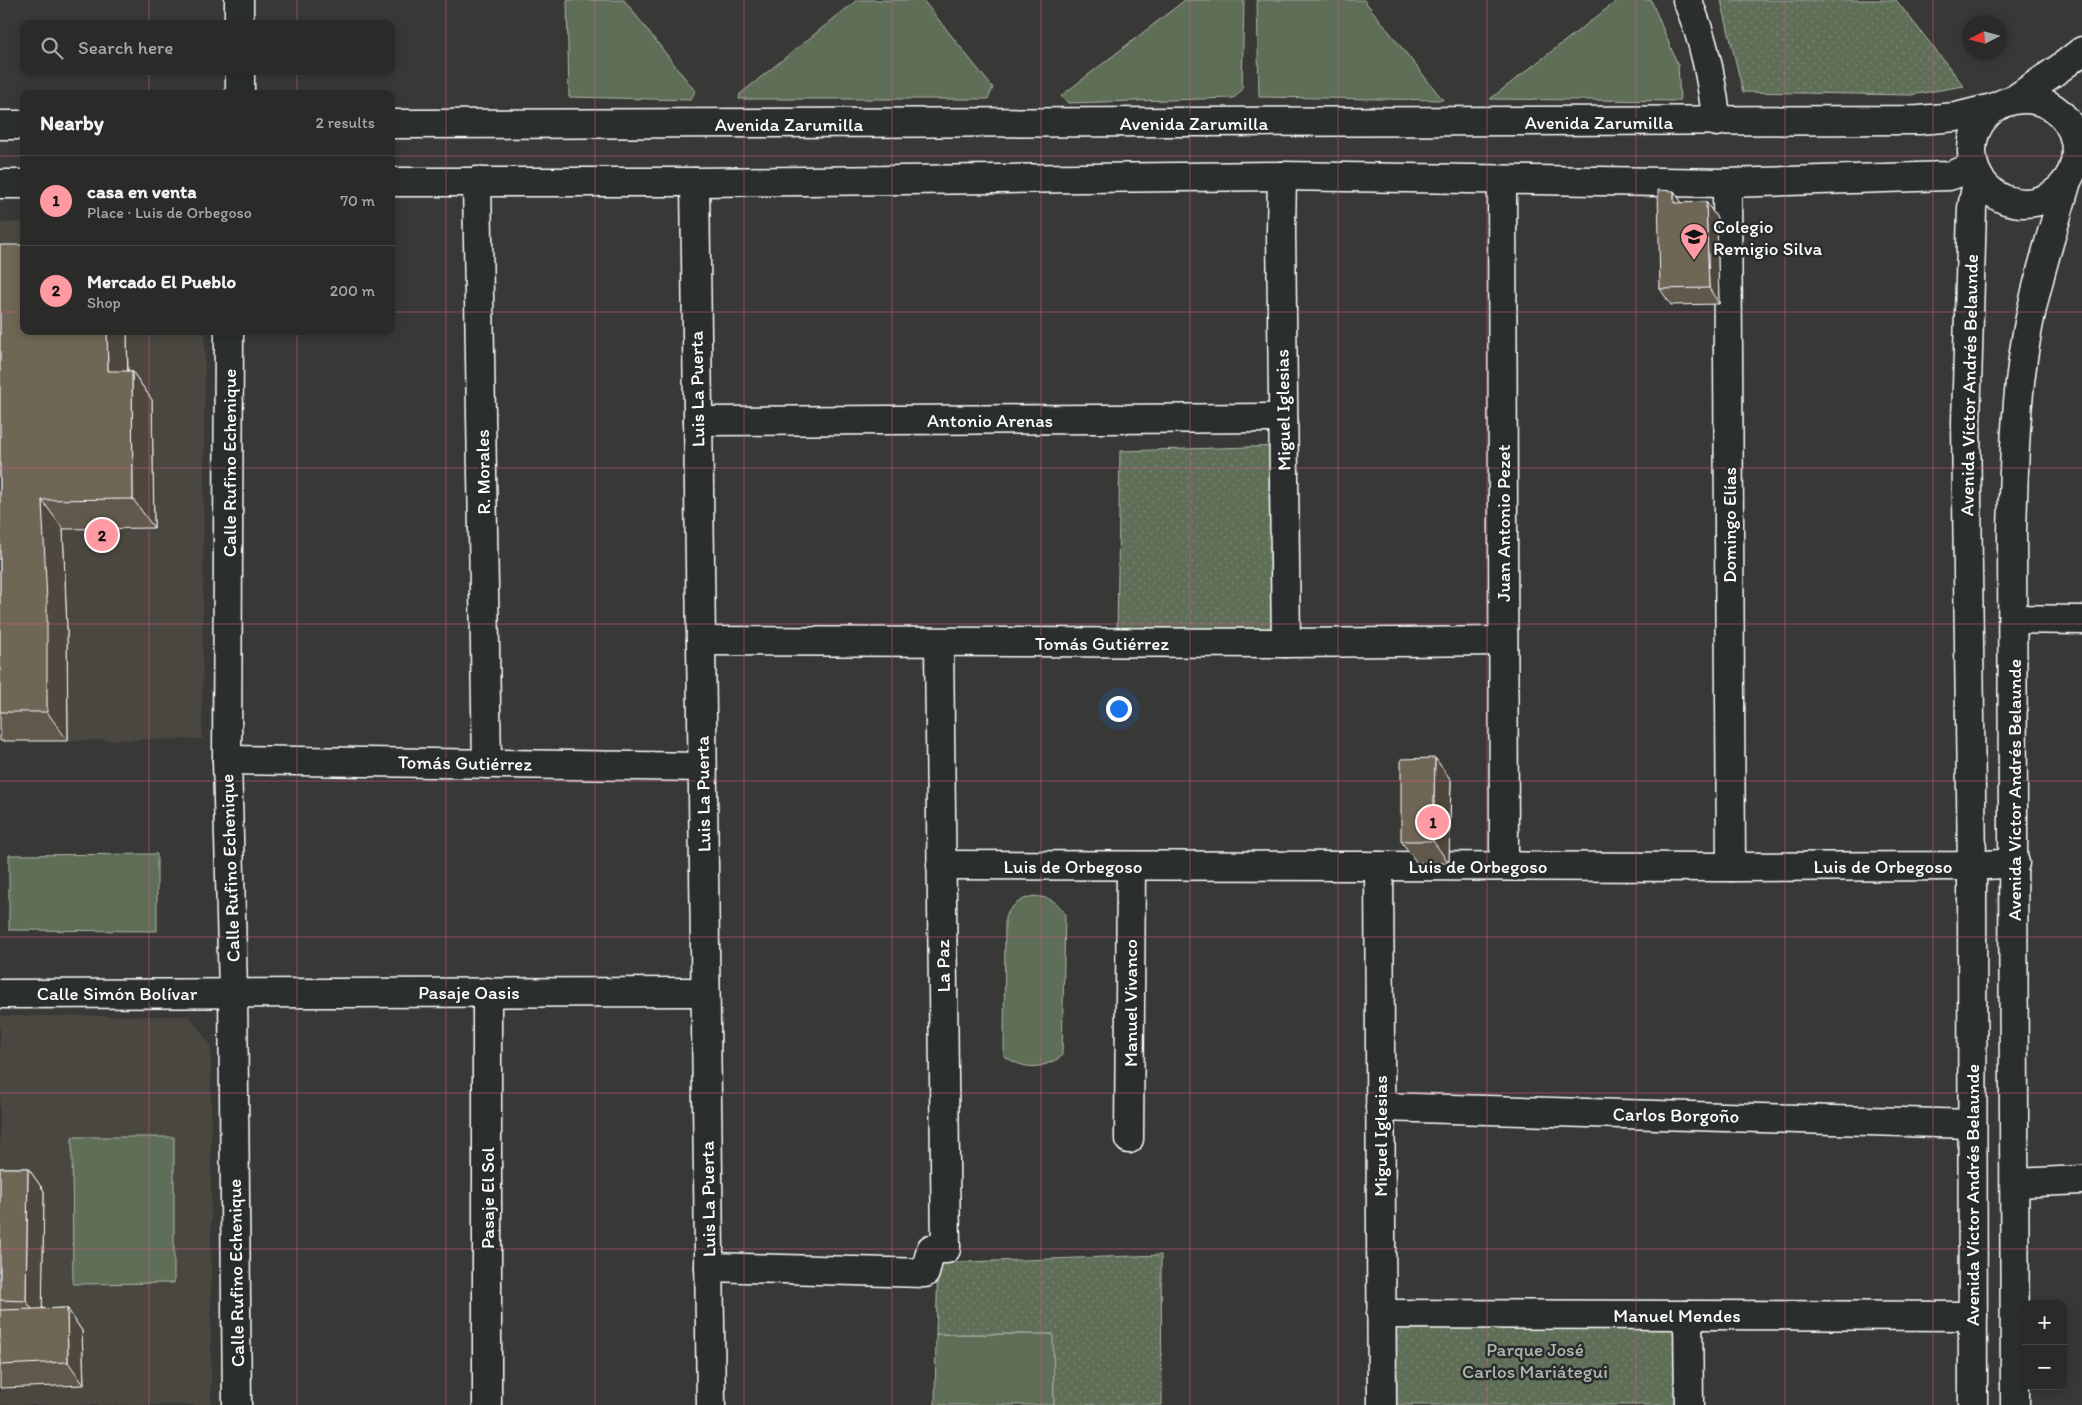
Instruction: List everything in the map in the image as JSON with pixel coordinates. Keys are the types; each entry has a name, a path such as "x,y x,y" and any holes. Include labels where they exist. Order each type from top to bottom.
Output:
{"street":[{"path":"239,0 239,20"},
{"path":"1687,0 1698,26 1709,68 1717,122"},
{"name":"Avenida Zarumilla","path":"395,124 1919,120 1956,117 2005,103 2082,51"},
{"path":"240,75 240,90"},
{"path":"2036,100 2054,108 2068,123 2076,143 2074,167 2054,194 2038,201 2021,203 2004,199 1989,190 1976,172 1972,150 1974,133 1982,118 2005,103 2036,100"},
{"path":"0,125 20,125"},
{"name":"Avenida Víctor Andrés Belaunde","path":"2015,1405 2015,864 2012,532 2016,416 2026,338 2044,262 2074,167"},
{"path":"395,182 695,182 1282,176 1727,183 1949,176 1976,172"},
{"name":"Avenida Víctor Andrés Belaunde","path":"1973,1405 1972,866 1966,423 1972,208 1976,172"},
{"name":"Miguel Iglesias","path":"1282,176 1286,643"},
{"name":"Juan Antonio Pezet","path":"1502,180 1504,866"},
{"name":"R. Morales","path":"477,181 487,764"},
{"name":"Luis La Puerta","path":"695,182 711,1405"},
{"name":"Domingo Elías","path":"1727,183 1731,866"},
{"path":"0,184 20,184"},
{"name":"Calle Rufino Echenique","path":"229,335 227,760 233,992 238,1405"},
{"name":"Antonio Arenas","path":"698,421 1283,418"},
{"path":"2013,619 2082,620"},
{"name":"Tomás Gutiérrez","path":"701,641 1286,643 1503,641"},
{"name":"La Paz","path":"709,1267 925,1273 931,1249 946,1249 939,643"},
{"name":"Tomás Gutiérrez","path":"227,760 702,767"},
{"name":"Luis de Orbegoso","path":"942,865 1972,866 2015,864"},
{"name":"Manuel Vivanco","path":"1129,1140 1131,866"},
{"name":"Miguel Iglesias","path":"1379,866 1382,1405"},
{"name":"Pasaje Oasis","path":"233,992 705,992"},
{"name":"Calle Simón Bolívar","path":"0,994 233,992"},
{"name":"Pasaje El Sol","path":"487,992 487,1405"},
{"name":"Carlos Borgoño","path":"1380,1107 1972,1124"},
{"path":"2015,1183 2082,1180"},
{"name":"Manuel Mendes","path":"1382,1314 1973,1316"},
{"path":"1688,1316 1689,1405"}],"shaded area":[{"path":"20,222 20,335 205,335 202,739 0,741 0,223"},
{"path":"0,1016 189,1016 211,1045 211,1405 0,1405"}],"green space":[{"path":"567,0 624,0 695,91 691,100 569,97"},
{"path":"857,0 923,0 993,88 988,99 739,99 740,94"},
{"path":"1185,0 1244,0 1242,90 1234,98 1068,103 1061,96"},
{"path":"1257,0 1364,0 1443,100 1259,97"},
{"path":"1618,0 1651,0 1678,65 1680,101 1490,99"},
{"path":"1721,0 1896,0 1964,86 1911,95 1743,92"},
{"path":"1282,446 1280,640 1117,634 1120,451"},
{"path":"157,854 157,931 9,930 9,855"},
{"path":"1034,896 1052,900 1065,914 1062,1056 1040,1066 1026,1066 1004,1056 1005,917 1017,903"},
{"path":"72,1137 174,1137 174,1283 73,1284"},
{"path":"1161,1255 1162,1405 1054,1405 1053,1334 936,1334 938,1263"},
{"name":"Parque José Carlos Mariátegui","path":"1381,1314 1688,1315 1689,1405 1382,1405"},
{"path":"936,1334 1054,1334 1054,1405 935,1405"}],"building":[{"name":"Colegio Remigio Silva","path":"1658,190 1674,191 1674,203 1706,202 1709,288 1660,289"},
{"path":"0,245 20,245 20,335 107,335 108,371 132,371 133,499 42,500 47,601 47,712 0,712"},
{"path":"1435,758 1433,841 1401,841 1401,759"},
{"path":"0,1168 28,1168 26,1301 0,1300"},
{"path":"67,1308 68,1362 0,1365 0,1310"}],"place":[{"name":"Colegio Remigio Silva","path":"1694,261"},
{"name":"Mercado El Pueblo","path":"102,535"},
{"name":"casa en venta","path":"1433,822"}]}
